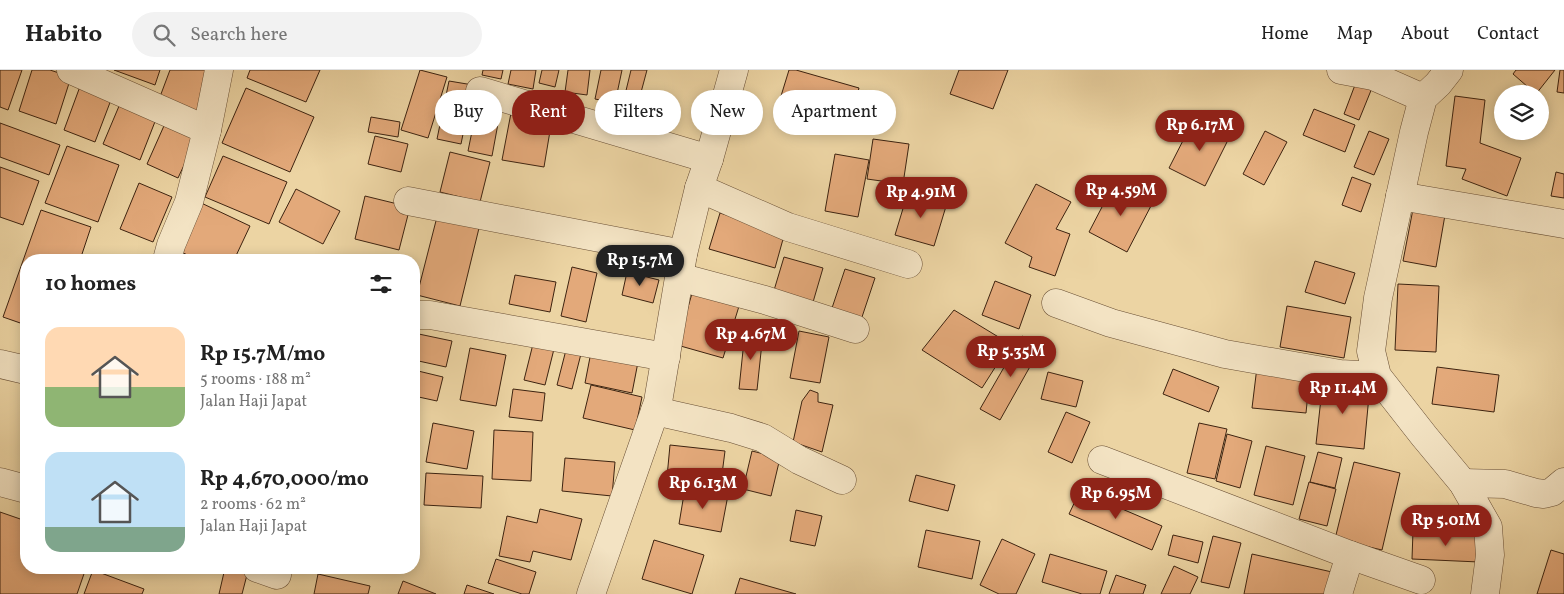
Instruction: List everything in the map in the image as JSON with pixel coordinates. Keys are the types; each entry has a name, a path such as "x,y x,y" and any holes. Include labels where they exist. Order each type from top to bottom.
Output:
{"street":[{"path":"71,70 207,130"},
{"path":"169,254 189,202 207,130 219,70"},
{"path":"591,594 655,411 681,265 699,188 734,70"},
{"path":"1341,70 1373,76 1423,98"},
{"path":"1449,70 1423,98 1378,298 1371,351 1377,376 1463,483 1488,527 1490,555 1485,594"},
{"path":"502,98 709,159"},
{"path":"699,188 788,227 908,264"},
{"path":"1400,196 1564,224"},
{"path":"408,201 681,265 765,300 855,329"},
{"path":"1056,303 1111,322 1225,354 1340,374 1377,376"},
{"path":"420,315 430,315 666,357"},
{"path":"0,364 20,369"},
{"path":"655,411 731,428 763,438 799,460 842,480"},
{"path":"1102,460 1350,555 1421,580"},
{"path":"0,482 20,487"},
{"path":"1463,483 1505,484 1536,494 1544,494 1552,492 1564,482"},
{"path":"1338,594 1350,555"}],"building":[{"path":"0,70 22,70 8,110 0,107"},
{"path":"32,70 50,70 71,77 56,124 19,111"},
{"path":"114,70 160,70 155,85"},
{"path":"170,70 213,70 196,116 158,102"},
{"path":"250,70 320,70 306,102 247,78"},
{"path":"420,70 447,77 443,90 435,90 435,116 428,138 401,130"},
{"path":"483,70 503,70 501,79 482,75"},
{"path":"511,70 536,70 533,89 508,84"},
{"path":"542,70 559,70 555,87 539,83"},
{"path":"568,70 590,70 587,95 585,95 585,90 565,90"},
{"path":"601,70 622,70 618,90 597,90"},
{"path":"631,70 647,70 642,90 626,90"},
{"path":"789,70 796,70 859,88 858,90 783,90"},
{"path":"959,70 1008,70 993,109 950,94"},
{"path":"1516,70 1555,70 1543,85 1526,85 1513,74"},
{"path":"1560,70 1564,70 1564,93 1557,92"},
{"path":"1358,77 1374,83 1359,120 1344,114"},
{"path":"82,81 114,92 95,142 64,130"},
{"path":"449,81 473,85 472,90 447,90"},
{"path":"246,88 314,117 290,172 222,143"},
{"path":"1455,96 1485,100 1480,143 1521,158 1507,196 1462,179 1466,169 1446,166"},
{"path":"122,99 158,114 140,160 103,144"},
{"path":"1314,109 1355,125 1345,152 1303,135"},
{"path":"511,113 512,135 549,135 544,167 502,160"},
{"path":"371,117 400,122 398,137 368,132"},
{"path":"167,119 199,133 178,178 147,164"},
{"path":"1194,119 1230,136 1205,186 1169,168"},
{"path":"0,123 60,145 49,175 0,157"},
{"path":"1265,131 1287,142 1264,185 1243,174"},
{"path":"1369,131 1389,139 1374,175 1354,167"},
{"path":"438,135 463,135 461,144 437,139"},
{"path":"471,135 496,135 492,156 468,151"},
{"path":"375,136 408,144 401,172 368,164"},
{"path":"873,139 909,144 903,184 867,179"},
{"path":"67,146 119,165 98,222 45,203"},
{"path":"450,152 490,162 480,202 440,192"},
{"path":"835,154 869,160 858,217 825,211"},
{"path":"223,156 287,182 269,224 205,197"},
{"path":"0,167 39,181 23,225 0,217"},
{"path":"1556,172 1564,174 1564,198 1551,196"},
{"path":"1352,177 1371,184 1361,212 1342,205"},
{"path":"1115,182 1153,202 1127,252 1089,232"},
{"path":"139,183 172,197 153,242 120,229"},
{"path":"1036,184 1071,202 1056,229 1070,234 1055,276 1029,267 1032,257 1005,243"},
{"path":"296,189 340,211 323,244 279,222"},
{"path":"908,192 947,203 934,246 895,235"},
{"path":"365,196 410,207 399,250 355,239"},
{"path":"197,201 250,226 237,254 185,254 175,249"},
{"path":"1413,209 1445,215 1436,267 1403,261"},
{"path":"41,210 91,227 82,254 25,254"},
{"path":"438,213 480,224 460,306 420,296 420,283"},
{"path":"720,213 785,232 775,268 709,249"},
{"path":"784,257 823,268 811,309 772,297"},
{"path":"1315,261 1355,273 1345,304 1305,292"},
{"path":"572,267 597,273 586,322 561,316"},
{"path":"20,269 20,323 3,317"},
{"path":"845,269 875,278 860,323 830,314"},
{"path":"627,272 659,280 653,303 622,295"},
{"path":"515,275 556,282 550,312 509,304"},
{"path":"995,281 1031,295 1019,329 982,315"},
{"path":"1398,284 1439,286 1436,352 1395,350"},
{"path":"693,290 740,303 723,358 677,345"},
{"path":"1287,306 1351,317 1344,358 1280,347"},
{"path":"954,310 1010,344 982,388 922,350"},
{"path":"745,331 763,333 757,390 739,389"},
{"path":"799,331 829,337 820,383 790,378"},
{"path":"420,334 452,341 446,367 420,361"},
{"path":"535,336 556,341 545,385 524,380"},
{"path":"1022,336 1041,347 1000,420 980,409"},
{"path":"567,346 582,350 572,389 557,385"},
{"path":"592,347 639,357 632,393 585,383"},
{"path":"470,348 506,355 496,406 460,400"},
{"path":"1257,367 1310,373 1306,413 1252,408"},
{"path":"1437,367 1499,375 1494,412 1432,404"},
{"path":"1173,369 1219,387 1209,412 1163,394"},
{"path":"420,371 443,377 437,401 420,397"},
{"path":"1048,372 1083,381 1076,407 1041,399"},
{"path":"1323,380 1370,385 1364,449 1316,444"},
{"path":"591,385 642,397 635,430 583,418"},
{"path":"513,389 545,393 542,421 509,417"},
{"path":"810,390 818,393 818,402 833,405 822,452 793,442 802,401"},
{"path":"1066,412 1090,422 1072,463 1048,452"},
{"path":"433,423 474,431 467,469 426,462"},
{"path":"1199,423 1227,429 1215,479 1187,473"},
{"path":"494,430 533,432 531,481 492,479"},
{"path":"1227,434 1252,441 1240,488 1216,481"},
{"path":"670,445 725,451 721,482 667,477"},
{"path":"1266,446 1305,456 1293,505 1254,495"},
{"path":"752,451 780,458 771,496 743,489"},
{"path":"1318,452 1342,458 1335,488 1310,482"},
{"path":"565,458 615,462 612,496 562,491"},
{"path":"1354,462 1400,473 1382,550 1335,539"},
{"path":"426,473 483,476 481,508 424,505"},
{"path":"916,475 955,485 948,511 909,501"},
{"path":"1309,482 1336,489 1327,526 1299,519"},
{"path":"685,488 728,495 721,532 679,524"},
{"path":"1080,491 1162,526 1152,550 1069,514"},
{"path":"540,509 582,519 571,560 533,551 530,562 499,556 507,516 537,523"},
{"path":"796,510 822,516 815,546 790,541"},
{"path":"0,512 20,519 20,574 84,574 77,594 0,594"},
{"path":"926,530 980,541 972,579 918,567"},
{"path":"1413,531 1480,534 1479,562 1412,559"},
{"path":"1173,535 1203,542 1198,563 1168,555"},
{"path":"1213,536 1241,543 1229,588 1201,582"},
{"path":"1002,539 1035,554 1016,594 999,594 980,585"},
{"path":"654,540 704,555 692,594 642,579"},
{"path":"1551,550 1564,554 1564,594 1537,594"},
{"path":"1050,554 1107,571 1100,594 1082,594 1042,582"},
{"path":"1252,554 1332,572 1327,594 1244,594"},
{"path":"496,559 536,572 529,594 522,594 488,583"},
{"path":"1174,566 1198,577 1190,594 1161,594"},
{"path":"92,574 104,574 144,589 142,594 84,594"},
{"path":"224,574 247,574 242,594 219,594"},
{"path":"318,574 370,586 368,594 314,594"},
{"path":"1116,575 1146,585 1143,594 1109,594"},
{"path":"740,578 796,594 735,594"},
{"path":"403,581 436,594 398,594"},
{"path":"467,585 494,594 464,594"}]}
